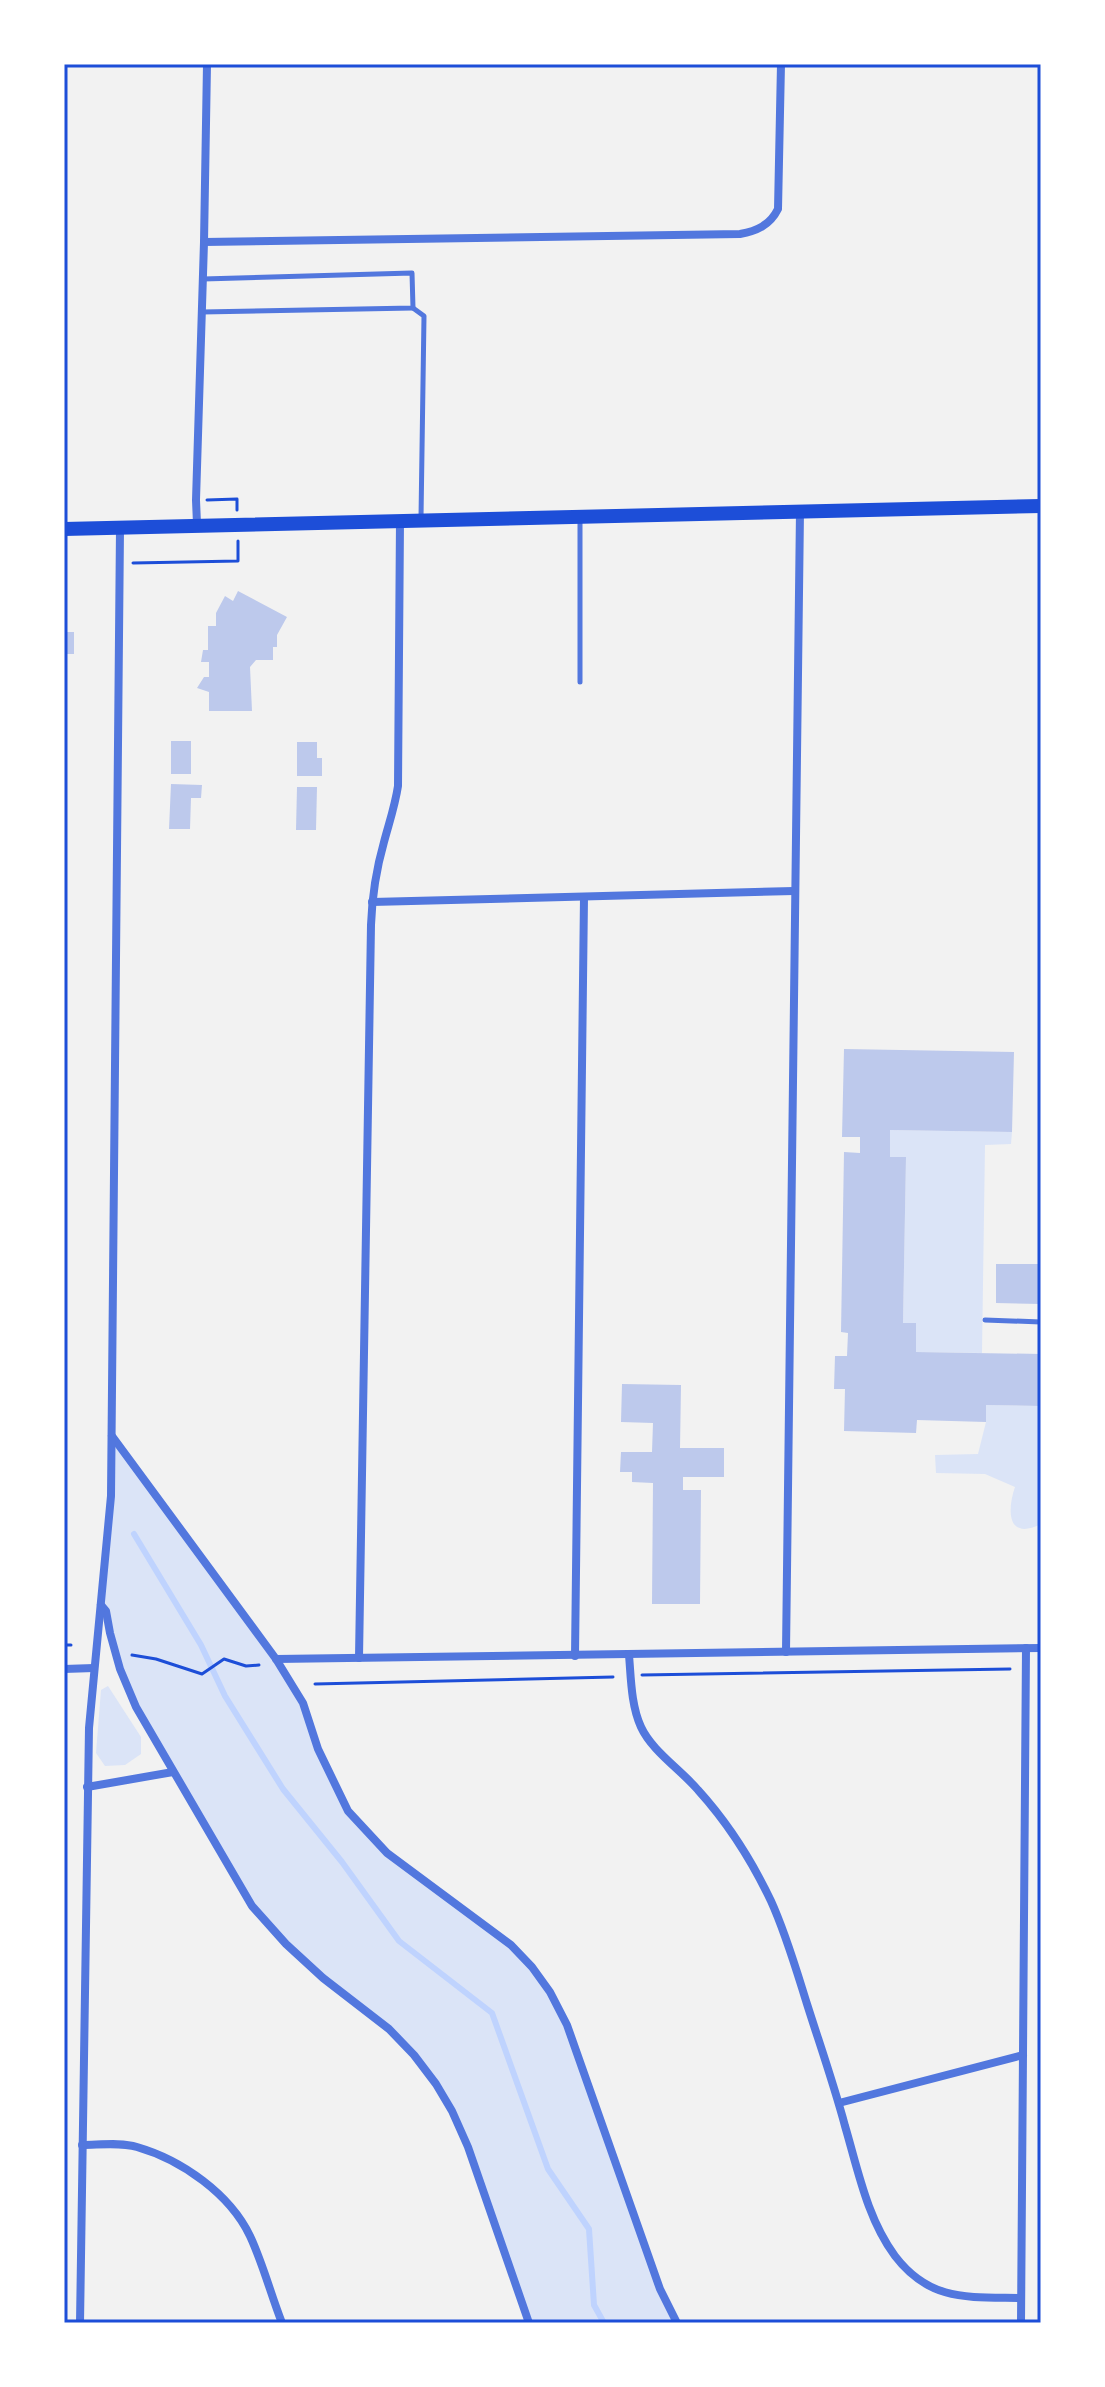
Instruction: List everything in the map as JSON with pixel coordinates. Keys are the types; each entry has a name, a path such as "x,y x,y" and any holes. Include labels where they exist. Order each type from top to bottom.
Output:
{"main road":[{"path":"64,529 1041,506"}],"street":[{"path":"197,524 207,64"},
{"path":"204,242 753,232 764,226 778,209 781,64"},
{"path":"786,1652 800,511"},
{"path":"359,1658 372,902 398,786 400,520"},
{"path":"80,2323 89,1728 111,1496 120,529"},
{"path":"372,902 794,891"},
{"path":"575,1656 584,897"},
{"path":"112,1436 276,1659 303,1703 318,1749 348,1811 366,1833 409,1870 511,1945 550,1992 567,2025 660,2289 677,2323"},
{"path":"101,1605 106,1611 127,1688 252,1906 304,1961 389,2029 436,2084 468,2147 529,2323"},
{"path":"1021,2323 1026,1648"},
{"path":"276,1659 1041,1648"},
{"path":"629,1655 634,1708 641,1727 649,1740 707,1801 734,1837 771,1901 795,1966 869,2207 879,2230 896,2257 915,2277 937,2291 958,2296 1021,2298"},
{"path":"64,1669 94,1668"},
{"path":"87,1787 173,1772"},
{"path":"839,2103 1023,2055"},
{"path":"82,2145 135,2146 175,2163 210,2186 233,2211 249,2235 282,2323"}],"lane":[{"path":"203,279 412,273 413,308"},
{"path":"202,312 413,308 424,316 421,519"},
{"path":"580,515 580,682"},
{"path":"985,1320 1041,1322"}],"path":[{"path":"196,500 237,499"},
{"path":"120,563 238,561"},
{"path":"64,1645 71,1645"},
{"path":"132,1655 156,1659 202,1674 224,1659 246,1666 259,1665"},
{"path":"641,1675 1010,1669"},
{"path":"315,1684 613,1677"}],"shaded area":[{"path":"890,1130 1012,1132 1011,1144 985,1145 982,1353 916,1352 916,1324 903,1323 906,1157 890,1157"},
{"path":"986,1405 1041,1406 1041,1524 1021,1529 1016,1526 1011,1513 1015,1487 985,1474 936,1473 935,1455 978,1454 986,1422"},
{"path":"112,1436 303,1703 348,1811 366,1833 511,1945 559,2008 660,2289 677,2323 529,2323 452,2111 414,2055 323,1978 252,1906 136,1707 101,1605"},
{"path":"108,1686 141,1737 141,1754 125,1765 105,1766 96,1753 101,1690"}],"building":[{"path":"238,591 287,617 277,635 277,647 273,647 273,660 256,660 250,667 252,711 209,711 209,692 197,688 204,677 209,677 209,662 201,662 203,650 208,650 208,626 216,626 216,613 225,596 233,601"},
{"path":"64,632 74,632 74,654 64,654"},
{"path":"171,741 191,741 191,774 171,774"},
{"path":"297,742 317,742 317,758 322,758 322,776 297,776"},
{"path":"171,784 202,785 201,798 191,798 190,829 169,829"},
{"path":"297,787 317,787 316,830 296,830"},
{"path":"844,1049 1014,1052 1012,1132 890,1130 890,1157 906,1157 903,1323 916,1323 916,1352 1041,1354 1041,1406 986,1405 986,1422 917,1420 916,1433 844,1431 845,1389 834,1389 835,1356 847,1356 848,1333 841,1332 844,1152 860,1153 860,1137 842,1137"},
{"path":"996,1264 1041,1264 1041,1304 996,1303"},
{"path":"622,1384 681,1385 680,1448 724,1448 724,1477 683,1477 683,1490 701,1490 700,1604 652,1604 653,1483 632,1482 632,1472 620,1472 621,1452 652,1452 653,1423 621,1422"}],"waterway":[{"path":"134,1534 201,1645 225,1696 283,1789 342,1862 399,1941 492,2013 548,2169 589,2229 594,2305 604,2323"}]}
